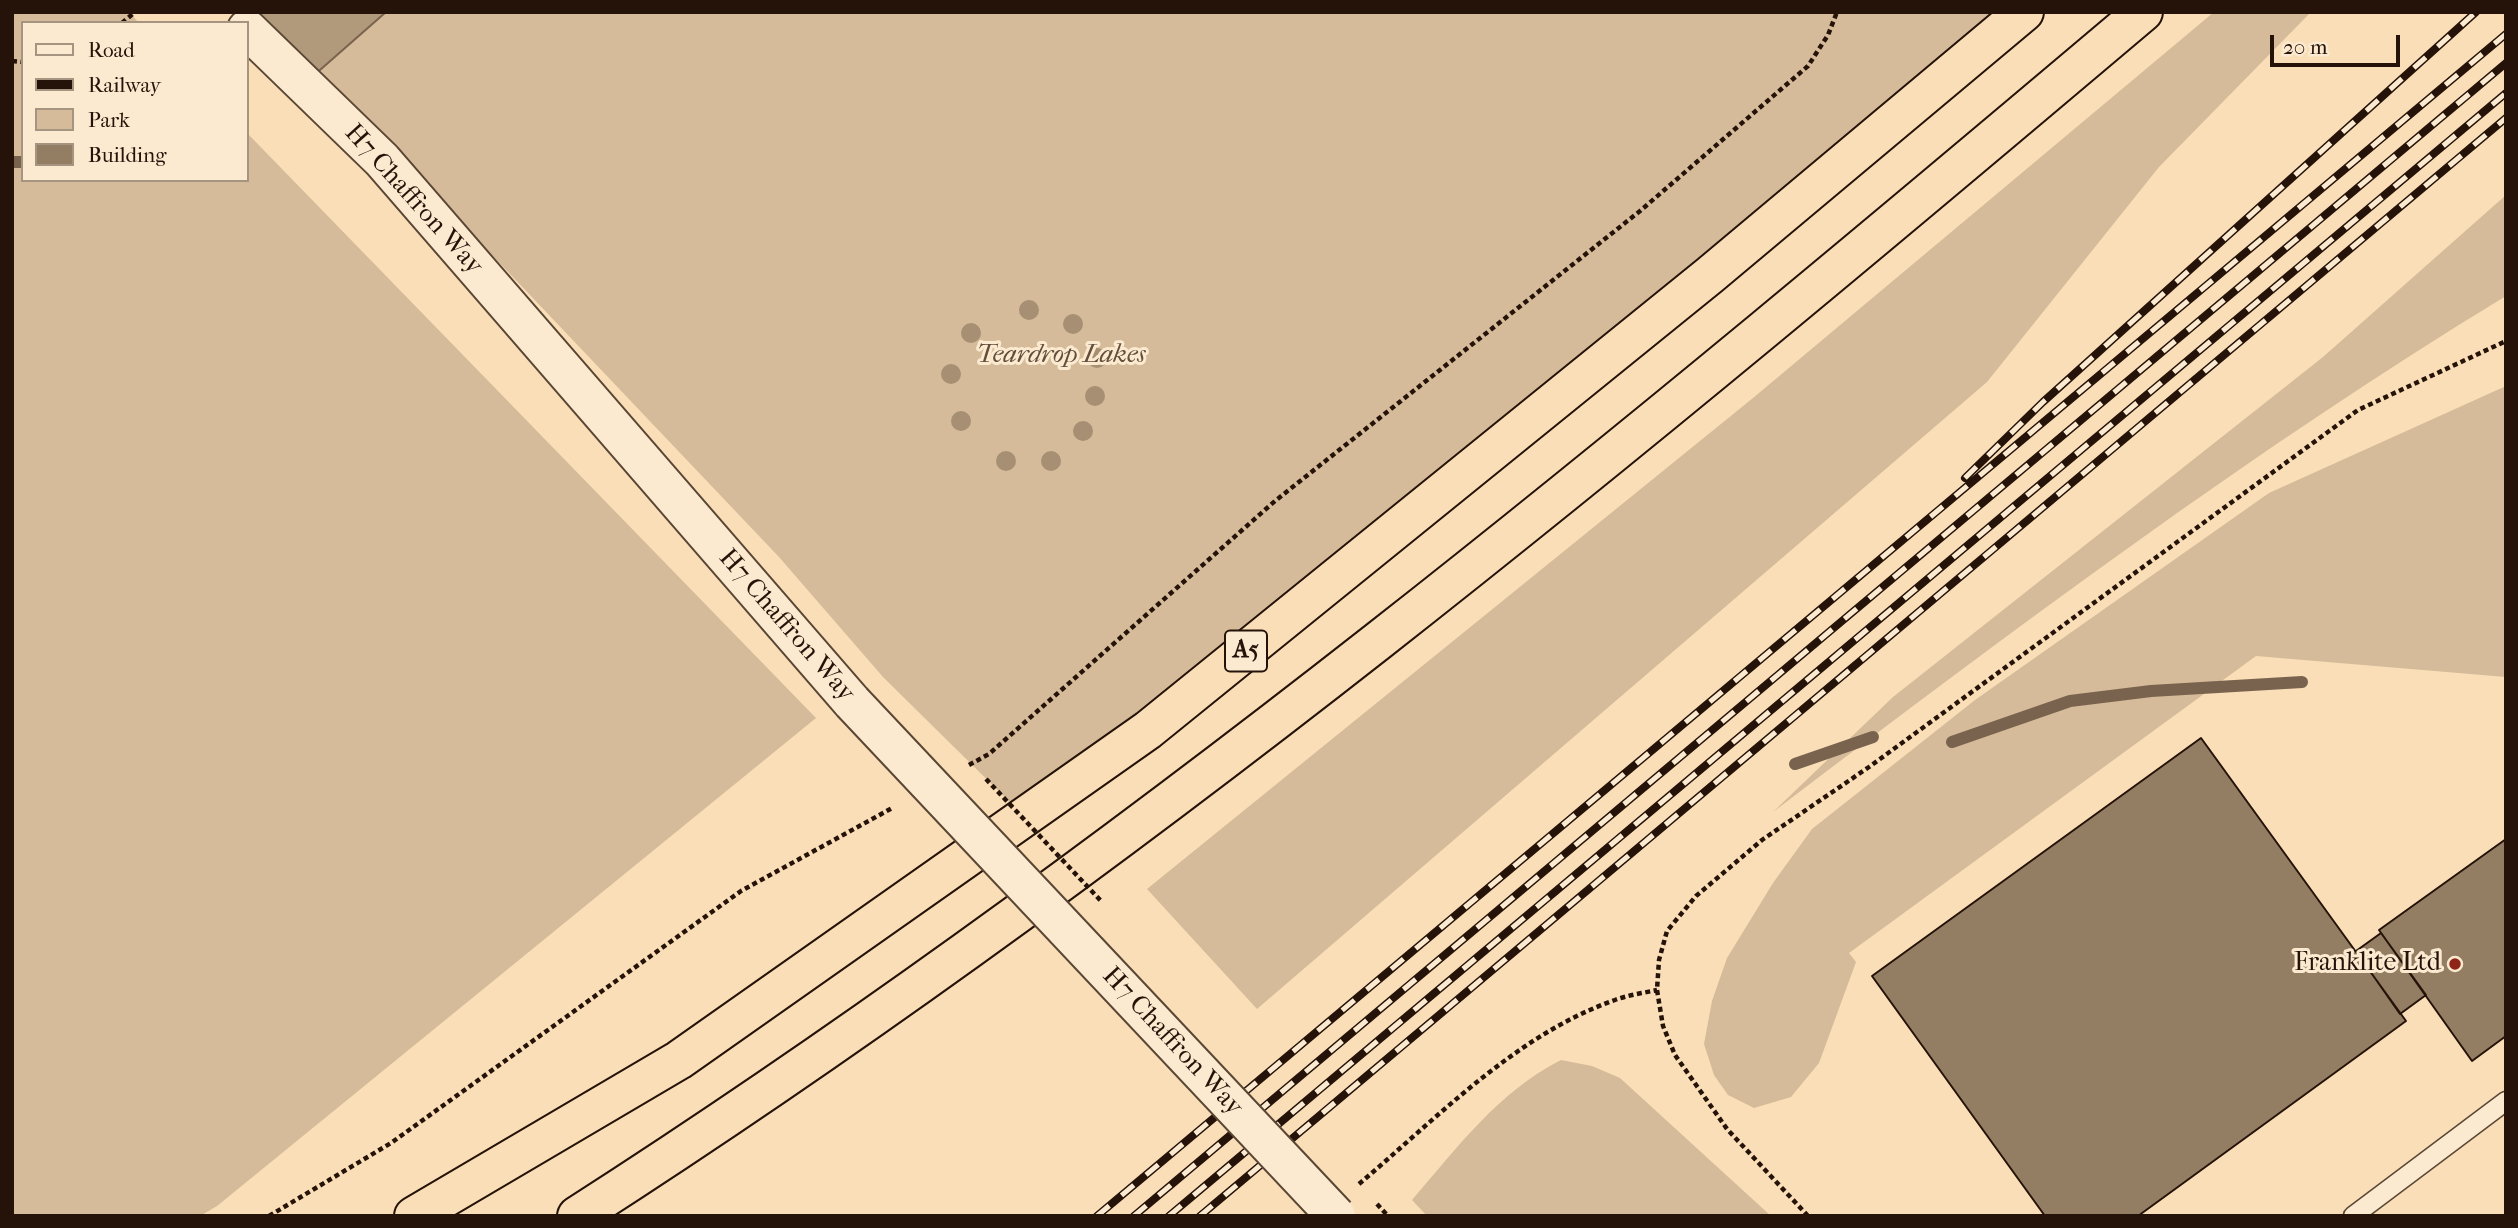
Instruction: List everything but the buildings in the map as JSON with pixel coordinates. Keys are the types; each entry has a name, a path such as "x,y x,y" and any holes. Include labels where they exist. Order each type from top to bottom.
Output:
{"highway":[{"name":"A5","path":"414,1216 679,1060 1148,730 1700,284 2024,12"},
{"path":"577,1216 725,1121 1178,798 1761,335 2143,12"}],"street":[{"name":"H7 Chaffron Way","path":"248,30 382,160 852,702 1343,1203"}],"lane":[{"path":"2353,1216 2506,1101"}],"path":[{"path":"966,767 989,754 1275,501 1640,211 1808,66 1828,35 1837,12"},
{"path":"1808,1216 1727,1129 1675,1055 1663,1026 1657,990 1659,960 1667,931 1696,896 1762,840 1880,759 2358,410 2506,341"},
{"path":"269,1216 391,1143 741,891 895,806"},
{"path":"1343,1203 1492,1072 1534,1042 1615,999 1657,990"}],"green space":[{"path":"12,12 129,12 137,21 21,21 21,182 248,182 248,134 816,718 217,1206 200,1216 12,1216"},
{"name":"Teardrop Lakes","path":"261,12 2024,12 1025,817 883,677 779,557"},
{"path":"2214,12 2311,12 2159,167 1987,382 1257,1009 1147,889 1753,398"},
{"path":"2506,195 2506,296 2411,355 2225,480 1952,677 1773,812 1893,697 2323,357"},
{"path":"2506,386 2506,677 2256,656 1849,953 1856,962 1819,1063 1791,1097 1754,1108 1728,1095 1714,1075 1704,1044 1712,1001 1727,958 1773,883 1812,829 1975,700 2269,493"},
{"path":"1561,1060 1592,1066 1620,1078 1771,1216 1427,1216 1412,1200 1446,1160 1498,1104 1538,1073"}],"shaded area":[{"path":"240,12 386,12 312,77"}],"waterway":[{"path":"12,162 21,162"},
{"path":"1952,742 2070,701 2151,691 2302,682"},
{"path":"1795,764 1873,737"}],"railway":[{"path":"1965,478 2043,402 2476,12"},
{"path":"1097,1216 2506,34"},
{"path":"1134,1216 2506,63"},
{"path":"1169,1216 2506,93"},
{"path":"1200,1216 2506,118"}],"place":[{"name":"Franklite Ltd","path":"2455,964"}]}
